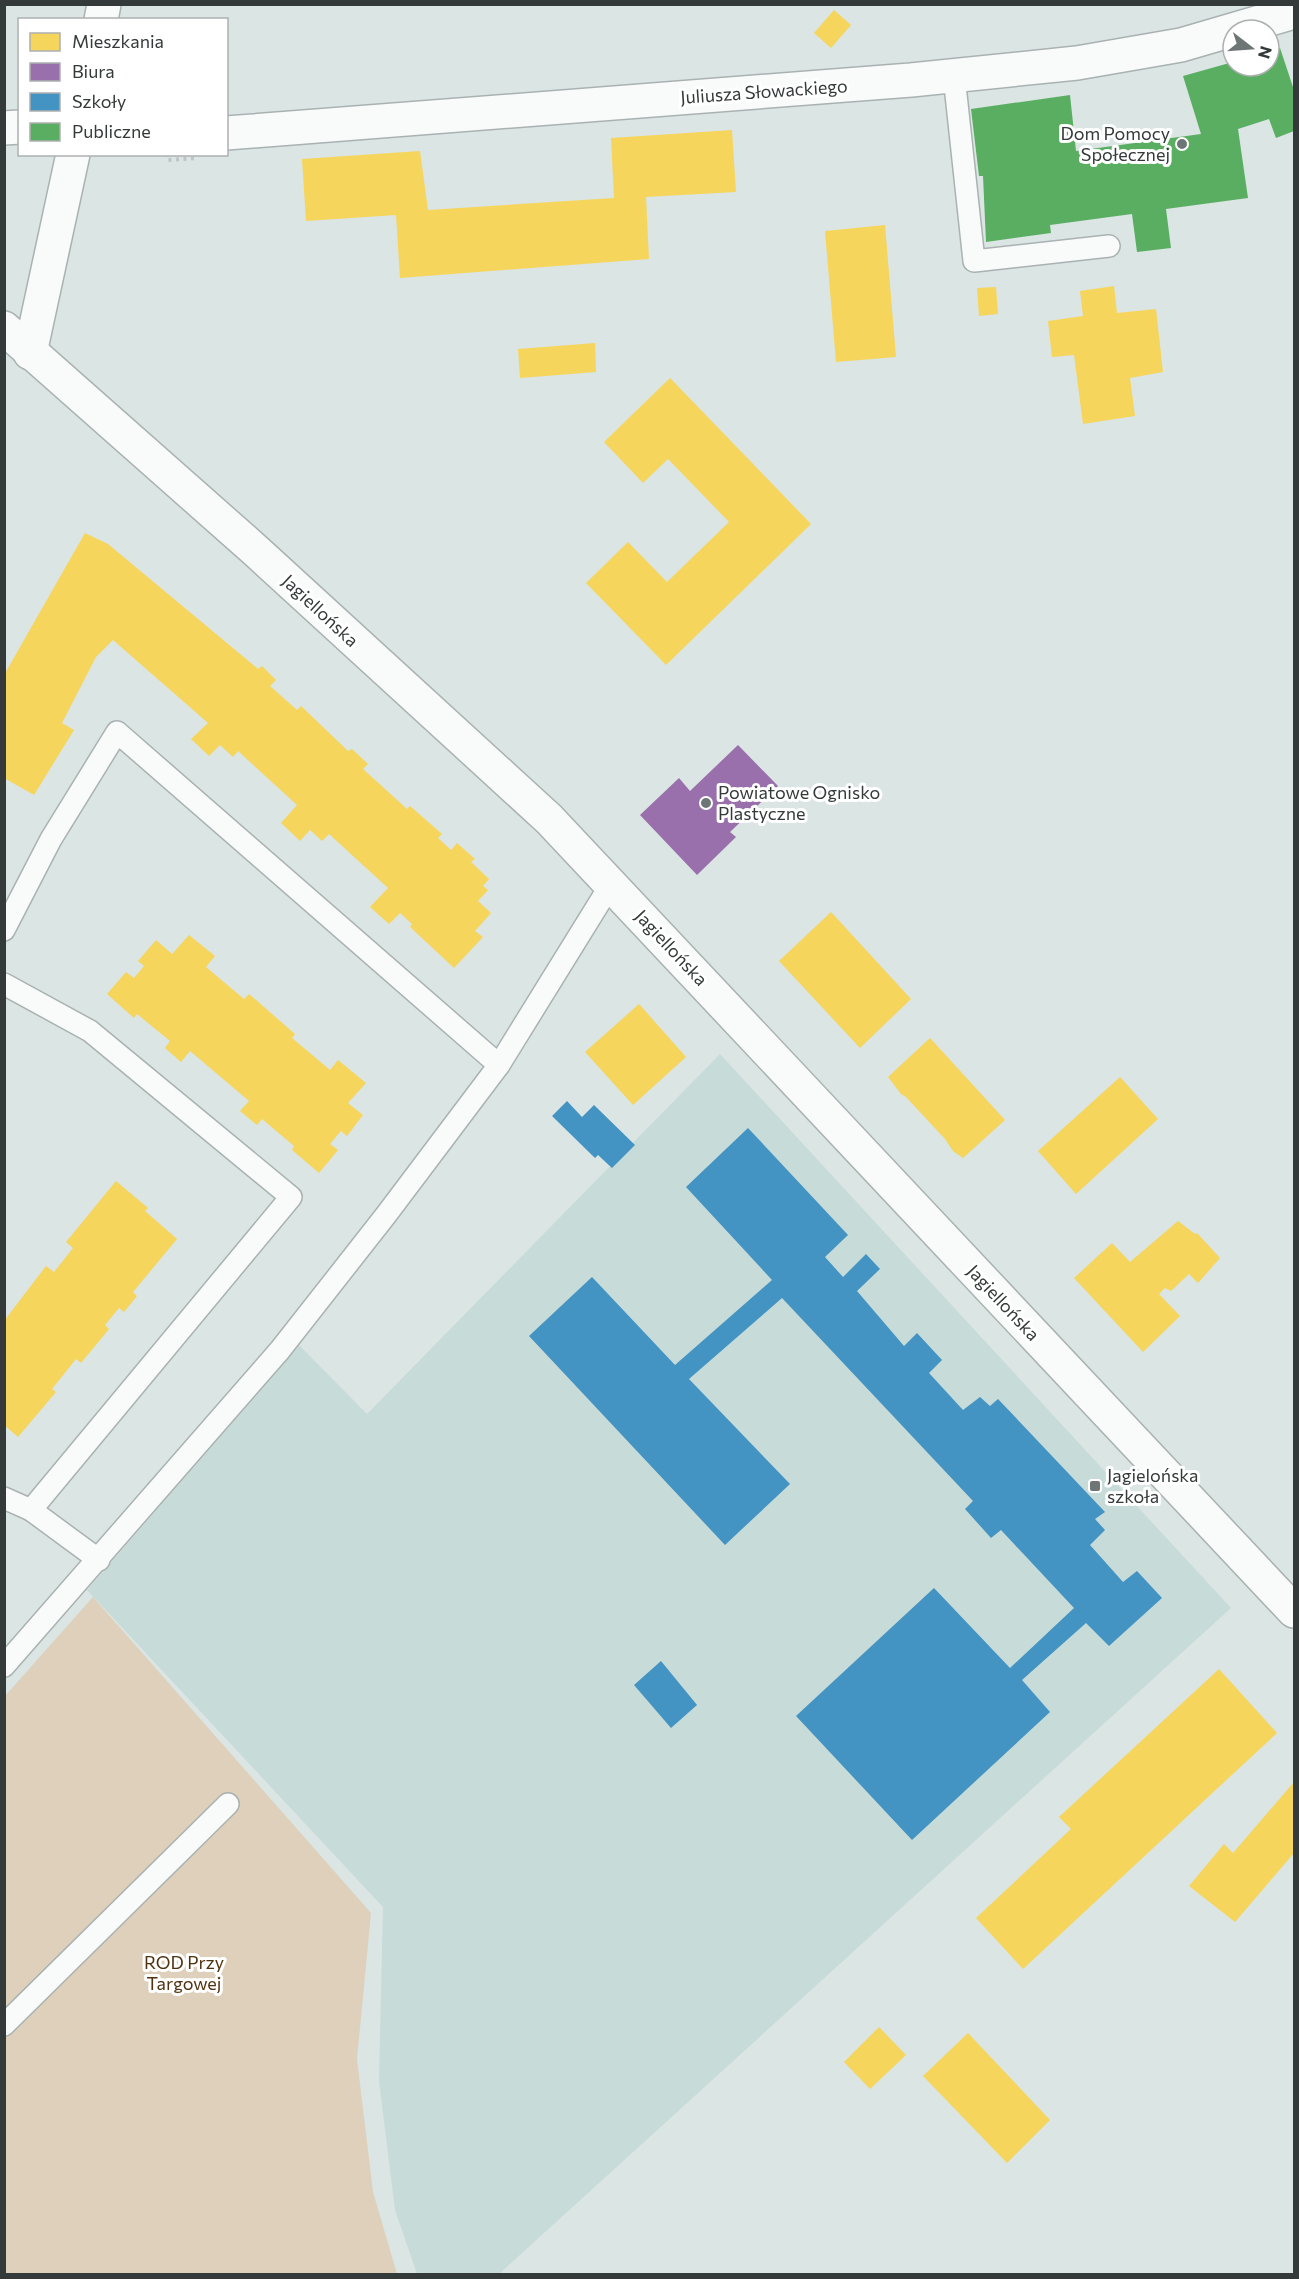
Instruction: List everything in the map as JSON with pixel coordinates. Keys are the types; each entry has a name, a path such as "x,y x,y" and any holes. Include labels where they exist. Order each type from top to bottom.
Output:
{"street":[{"name":"Juliusza Słowackiego","path":"228,133 954,76 1077,63 1181,45 1294,12"},
{"path":"30,353 73,156"},
{"name":"Jagiellońska","path":"4,328 255,550 549,819 1294,1611"}],"lane":[{"path":"954,76 974,261 1109,246"},
{"path":"4,930 51,839 117,732 499,1065"},
{"path":"4,1666 99,1560 280,1350 499,1065 611,884"},
{"path":"4,984 90,1031 291,1197 31,1510"},
{"path":"4,1498 31,1510 99,1560"},
{"path":"4,2025 228,1804"}],"shaded area":[{"path":"720,1054 1231,1608 499,2274 417,2274 395,2210 379,2081 383,1907 87,1590 299,1345 367,1414"}],"green space":[{"name":"ROD Przy Targowej","path":"93,1597 371,1913 357,2059 373,2192 397,2274 5,2274 5,1696"}],"building: Mieszkania":[{"path":"834,10 851,25 831,48 814,33"},
{"path":"732,130 736,192 646,197 649,259 400,278 396,215 306,221 302,159 420,151 428,210 614,198 611,138"},
{"path":"885,225 896,357 836,362 825,231"},
{"path":"1114,286 1117,313 1156,309 1163,372 1130,378 1135,416 1083,424 1074,355 1052,357 1048,321 1083,316 1080,291"},
{"path":"996,287 998,314 979,316 977,288"},
{"path":"595,343 596,372 520,378 518,349"},
{"path":"670,378 811,524 666,665 586,583 628,542 667,582 729,522 668,459 643,483 604,442"},
{"path":"85,533 108,544 258,669 262,666 276,680 270,686 297,710 301,706 348,751 352,749 368,764 363,769 407,809 410,806 442,834 438,838 451,850 457,843 475,859 471,862 489,879 483,886 488,890 478,901 491,913 475,931 483,937 454,968 410,927 412,924 400,913 389,924 370,907 388,888 329,834 322,841 310,830 300,841 281,823 297,805 238,751 233,757 220,745 209,756 191,739 208,723 113,640 96,657 62,723 74,730 34,795 4,778 4,675"},
{"path":"831,912 911,999 860,1048 779,961"},
{"path":"189,935 215,956 206,967 244,999 249,994 295,1034 292,1038 330,1070 338,1060 366,1083 348,1103 363,1115 347,1136 341,1131 330,1144 338,1150 319,1173 292,1150 294,1146 262,1119 257,1125 240,1111 249,1101 190,1051 181,1062 165,1048 170,1041 137,1014 134,1018 107,994 126,972 134,978 144,966 138,961 156,940 172,954"},
{"path":"639,1004 686,1057 633,1105 585,1052"},
{"path":"930,1038 1005,1120 963,1158 953,1151 945,1139 901,1094 888,1077"},
{"path":"1120,1077 1158,1119 1076,1194 1038,1151"},
{"path":"116,1181 148,1208 145,1211 177,1239 133,1292 137,1296 124,1312 119,1308 105,1325 109,1329 81,1363 76,1359 52,1389 56,1392 18,1437 4,1425 4,1321 46,1266 54,1272 73,1248 66,1242"},
{"path":"1178,1221 1195,1234 1197,1233 1220,1258 1198,1283 1189,1274 1171,1291 1165,1288 1159,1294 1180,1316 1143,1352 1074,1278 1112,1243 1130,1262"},
{"path":"1219,1669 1277,1733 1023,1969 976,1918 1071,1829 1059,1817"},
{"path":"1294,1782 1294,1853 1235,1922 1189,1886 1224,1844 1233,1853"},
{"path":"879,2027 906,2055 870,2089 844,2062"},
{"path":"968,2033 1050,2120 1007,2163 923,2076"}],"building: Biura":[{"name":"Powiatowe Ognisko Plastyczne","path":"738,745 778,786 730,832 736,837 697,875 640,815 679,778 690,791"}],"building: Szkoły":[{"path":"567,1101 582,1117 594,1105 635,1145 612,1168 598,1155 595,1158 552,1116"},
{"path":"748,1128 848,1235 825,1257 843,1277 866,1254 880,1269 857,1291 904,1346 917,1333 942,1360 929,1373 963,1410 980,1397 990,1406 998,1399 1105,1512 1095,1519 1105,1530 1090,1545 1123,1582 1137,1571 1162,1598 1109,1646 1086,1623 1022,1680 1050,1712 912,1840 796,1716 934,1588 1010,1668 1074,1608 1001,1530 991,1538 965,1509 973,1501 782,1298 689,1379 790,1484 725,1545 529,1336 592,1277 675,1365 772,1280 686,1187"},
{"path":"661,1661 697,1705 671,1728 634,1685"}],"building: Publiczne":[{"name":"Dom Pomocy Społecznej","path":"1281,51 1294,90 1294,131 1276,138 1269,119 1238,129 1248,198 1166,209 1171,248 1137,252 1132,214 1050,225 1051,233 986,242 983,176 979,176 971,109 1070,95 1076,151 1201,134 1183,76 1221,65 1221,78 1281,78"}],"place":[{"name":"Dom Pomocy Społecznej","path":"1182,144"},
{"name":"Powiatowe Ognisko Plastyczne","path":"706,803"},
{"name":"Jagielońska szkoła","path":"1095,1486"}]}
